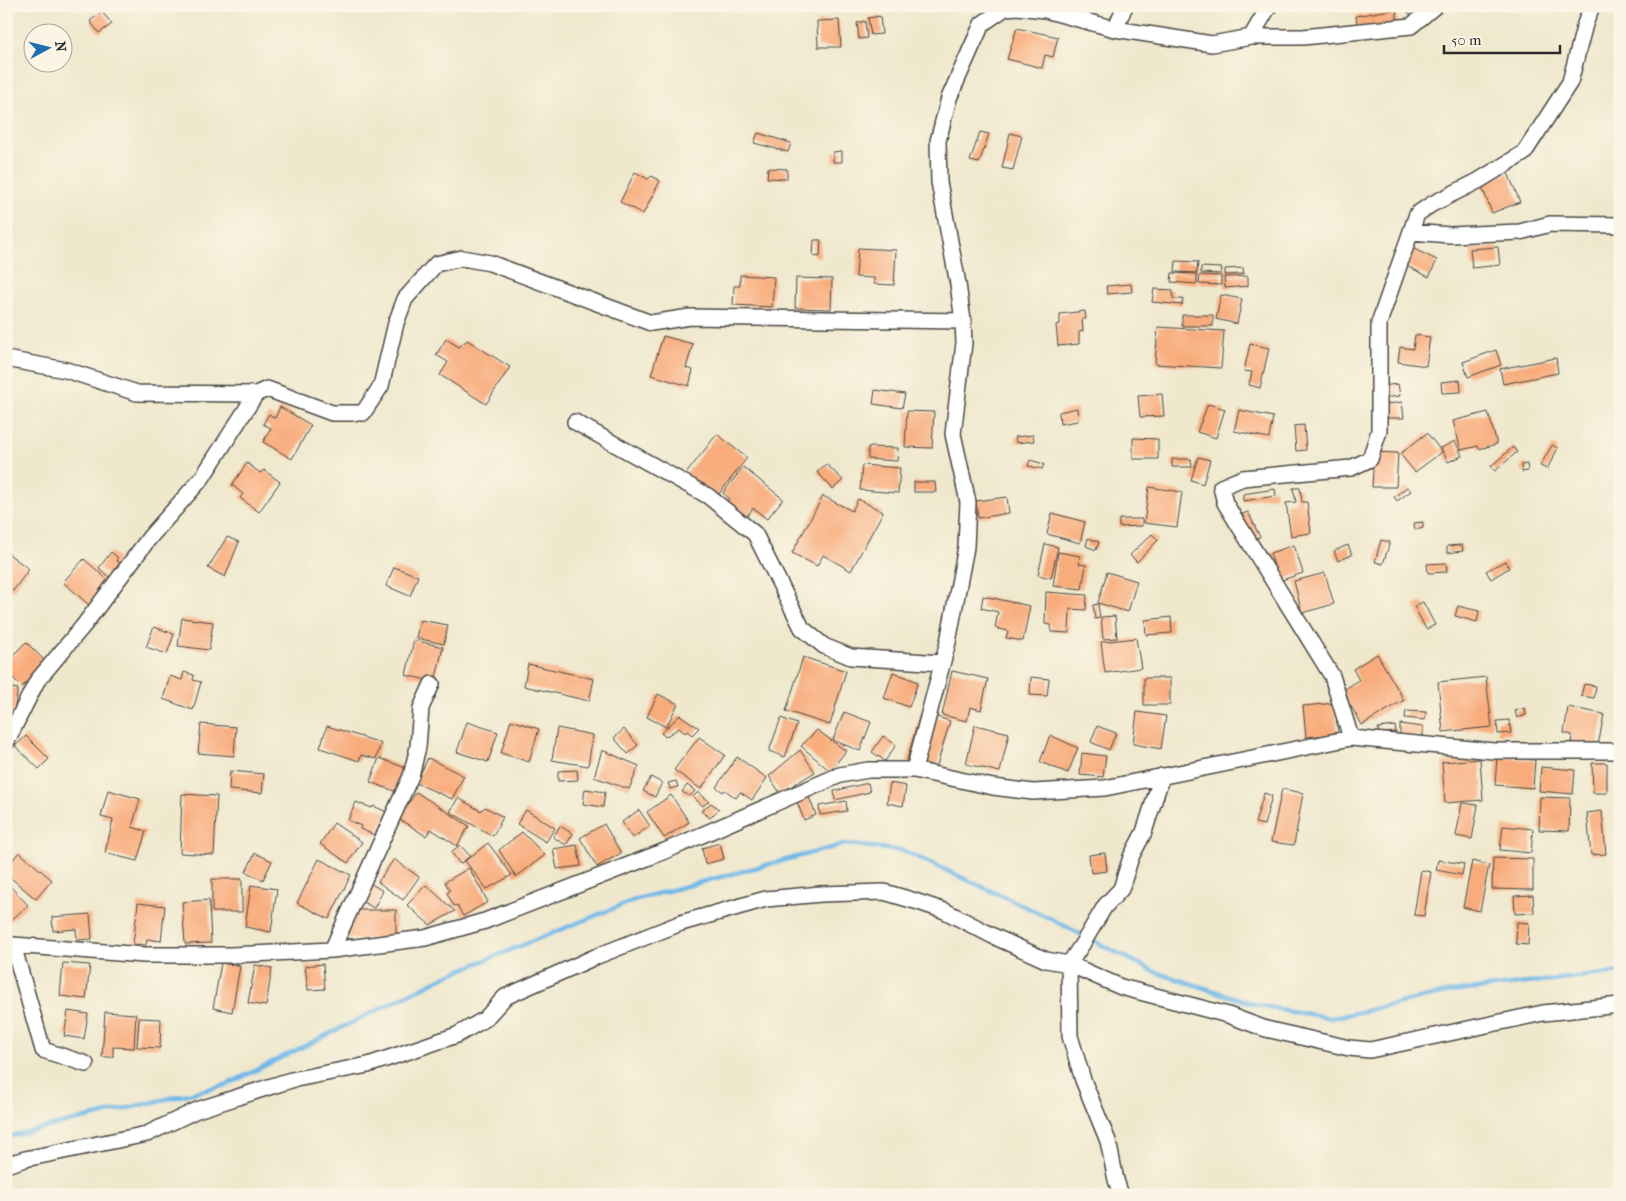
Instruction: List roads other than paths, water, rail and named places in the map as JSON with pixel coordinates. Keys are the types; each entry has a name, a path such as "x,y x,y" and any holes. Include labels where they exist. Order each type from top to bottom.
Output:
{"street":[{"path":"1115,29 1124,6"},
{"path":"1250,37 1269,6"},
{"path":"914,770 948,642 966,547 968,502 953,434 964,343 963,321 939,182 938,141 949,98 982,24 1005,8 1017,7 1045,10 1115,29 1212,44 1250,37 1302,37 1411,26 1434,6"},
{"path":"1351,738 1332,676 1225,503 1221,488 1244,478 1351,468 1370,459 1378,431 1379,323 1417,214 1432,204 1478,181 1524,153 1570,82 1585,24 1592,6"},
{"path":"1411,232 1450,235 1520,232 1550,224 1620,225"},
{"path":"6,358 66,370 137,393 256,394 267,389 332,413 363,413 381,386 396,323 405,299 436,264 462,258 518,272 651,323 690,317 963,321"},
{"path":"6,743 37,681 84,625 150,538 202,478 256,394"},
{"path":"575,422 708,496 755,534 802,628 824,646 850,658 942,663"},
{"path":"332,950 410,776 418,747 421,708 432,684"},
{"path":"86,1064 43,1050 10,944 144,955 231,956 332,950 426,938 484,921 665,851 840,775 868,770 914,770 993,787 1033,792 1105,788 1351,738 1494,751 1620,752"},
{"path":"1121,1195 1108,1141 1083,1080 1070,1036 1068,964 1105,906 1121,888 1131,857 1144,832 1162,776"},
{"path":"6,1165 25,1159 147,1134 197,1110 291,1080 368,1065 457,1035 485,1020 504,997 595,956 681,923 766,899 821,894 884,892 945,910 993,936 1046,960 1068,964 1121,987 1228,1015 1266,1029 1349,1048 1370,1050 1543,1013 1620,1006"}],"waterway":[{"path":"6,1137 226,1085 446,976 637,899 846,844 904,851 1039,913 1155,972 1261,1006 1332,1018 1450,992 1620,972"}]}
